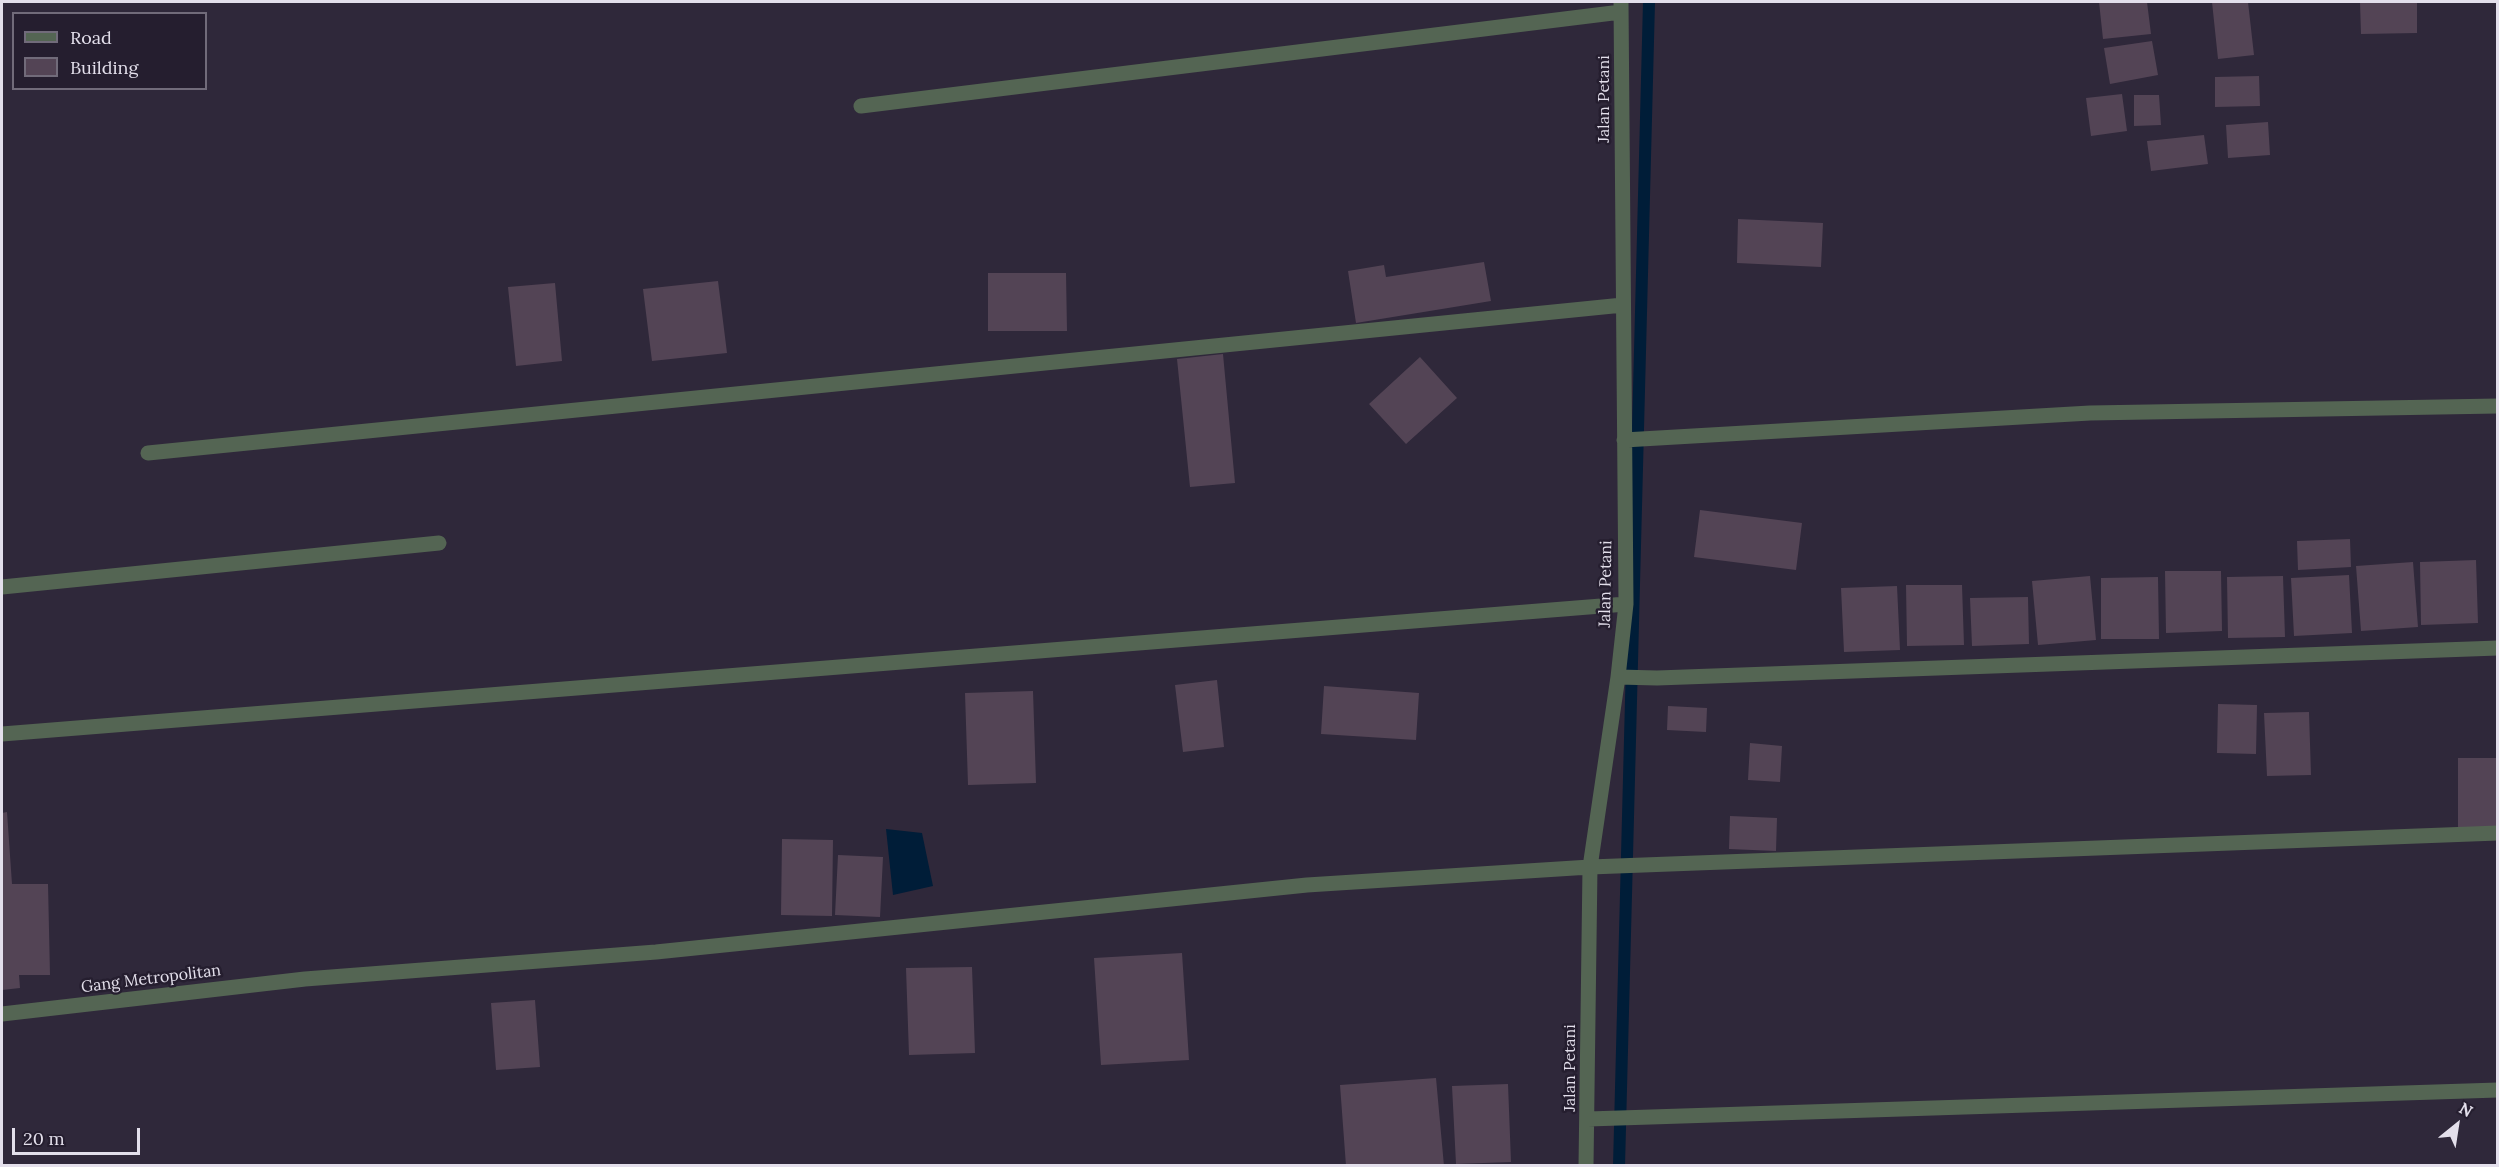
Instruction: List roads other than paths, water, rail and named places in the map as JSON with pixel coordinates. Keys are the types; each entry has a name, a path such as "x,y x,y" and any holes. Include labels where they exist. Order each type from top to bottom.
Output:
{"street":[{"path":"861,106 1621,7"},
{"name":"Jalan Petani","path":"1586,1166 1590,867 1618,677 1626,604 1621,7"},
{"path":"147,453 1623,305"},
{"path":"1624,440 2090,413 2498,406"},
{"path":"2,587 439,543"},
{"path":"2,734 1626,604"},
{"path":"1618,677 1657,678 2498,648"},
{"name":"Gang Metropolitan","path":"2,1014 305,979 656,952 1307,885 1590,867 2498,833"},
{"path":"1588,1119 2498,1090"}],"water":[{"path":"886,829 922,833 933,886 893,895"}],"waterway":[{"path":"1619,1166 1649,2"}]}
